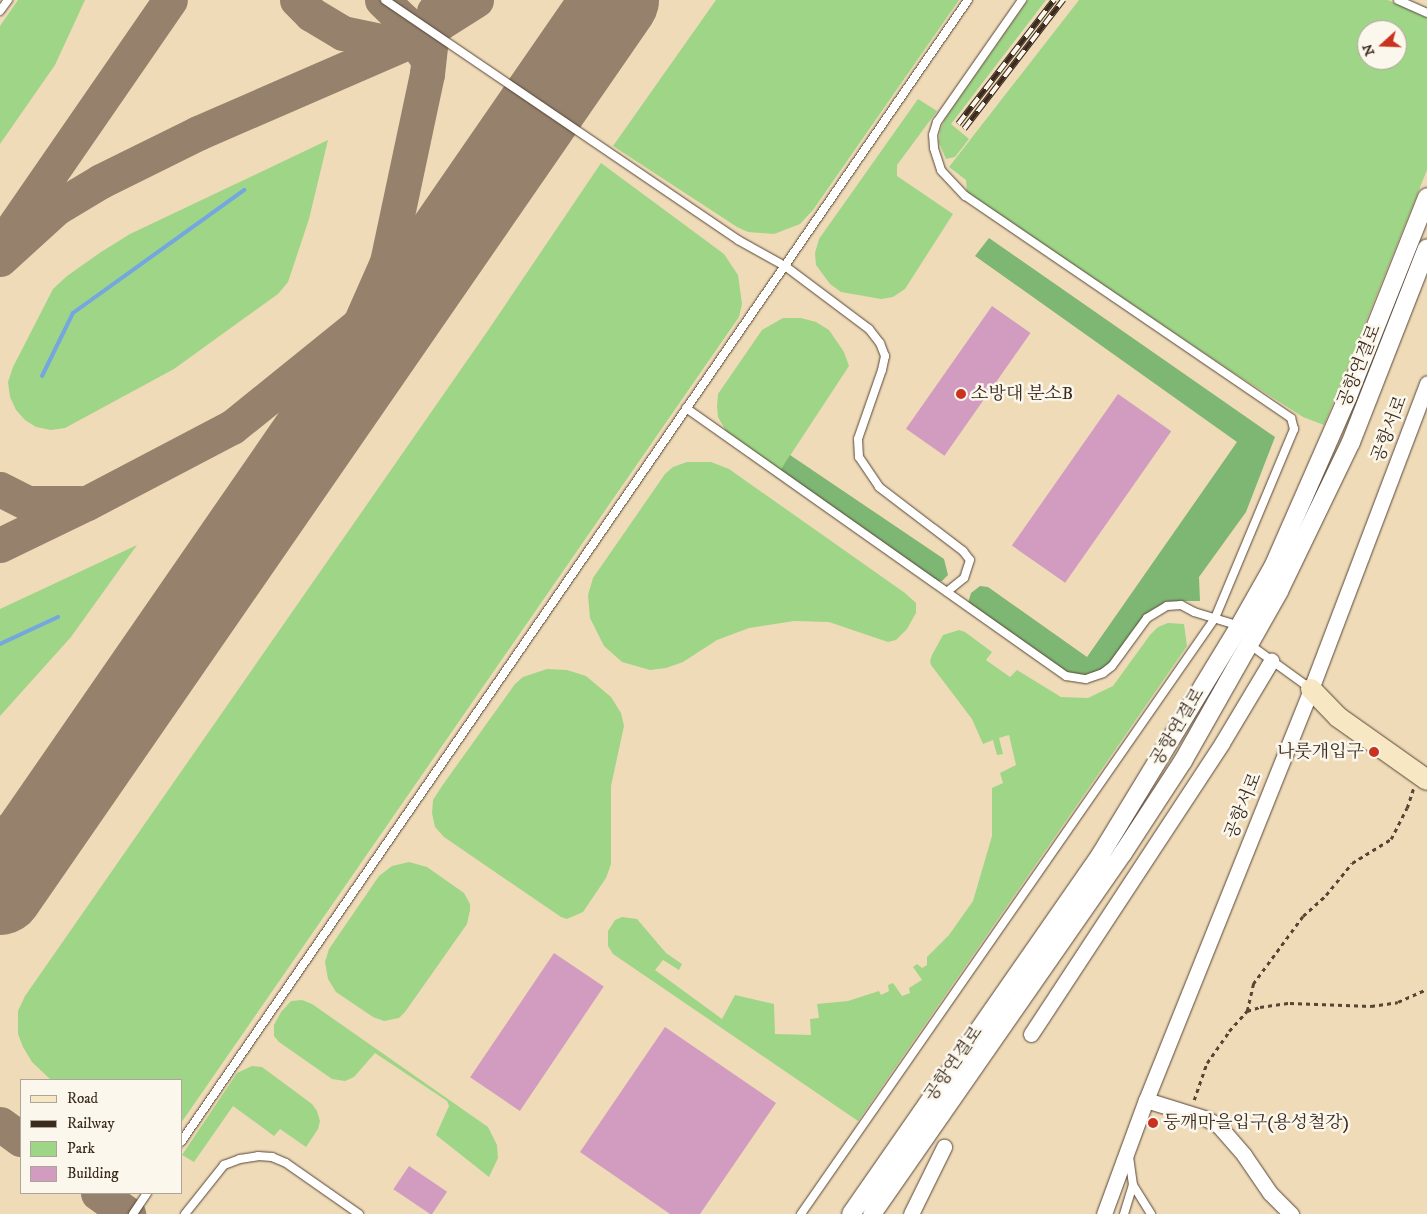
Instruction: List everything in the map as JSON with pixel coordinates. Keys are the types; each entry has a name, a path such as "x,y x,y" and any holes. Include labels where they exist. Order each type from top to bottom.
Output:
{"main road":[{"path":"1311,689 1338,717 1422,777"}],"street":[{"name":"공항연결로","path":"851,1214 1101,854 1273,567 1348,396 1427,197"},
{"name":"공항연결로","path":"872,1214 1123,853 1183,761 1279,591 1351,442 1427,248"},
{"name":"공항서로","path":"1104,1214 1146,1100 1311,689 1427,383"},
{"path":"1031,1034 1222,743 1271,661"},
{"path":"1146,1100 1181,1110 1218,1126 1244,1155 1270,1193 1291,1214"},
{"path":"911,1214 944,1147"}],"lane":[{"path":"0,11 8,0"},
{"path":"385,0 738,240 784,266 869,329 880,343 885,356 858,439 859,457 879,487 963,551 970,560 964,578 947,592"},
{"path":"182,1141 968,0"},
{"path":"801,1214 1215,618 1290,440 1294,422 999,221 966,196 941,170 934,148 933,135 937,122 1022,0"},
{"path":"1398,0 1427,13"},
{"path":"686,408 1066,676 1086,679 1103,673 1112,666 1147,618 1156,610 1167,606 1182,605 1194,612 1230,622"},
{"path":"1211,672 1230,622 1273,567"},
{"path":"1249,644 1311,689"},
{"path":"1128,1149 1133,1185 1151,1214"},
{"path":"185,1214 224,1166 240,1159 258,1156 272,1157 286,1163 359,1214"},
{"path":"1124,1214 1133,1185"},
{"path":"132,1214 146,1194"}],"path":[{"path":"1247,1012 1253,984 1303,916 1326,895 1352,864 1391,838 1422,777"},
{"path":"1181,1110 1194,1101 1207,1063 1230,1031 1247,1012 1260,1007 1290,1003 1380,1004 1398,1002 1427,989"}],"green space":[{"path":"18,0 85,0 55,65 0,144 0,26"},
{"path":"716,0 959,0 813,210 800,224 774,234 748,232 737,227 613,146"},
{"path":"1028,0 1046,0 951,124 969,139 955,157 946,159 939,143 940,131 945,119"},
{"path":"1079,0 1388,0 1427,18 1427,170 1324,425 1303,417 1231,371 967,193 966,180 949,167"},
{"path":"918,99 937,111 897,165 897,176 953,214 905,289 893,297 881,299 841,292 830,284 816,265 815,253 819,239"},
{"path":"328,140 309,219 288,282 278,294 174,369 65,428 51,430 36,427 25,420 16,410 10,397 8,382 13,367 53,289 67,276 130,234"},
{"path":"601,163 724,254 738,275 742,304 739,317 182,1122 182,1079 50,1079 32,1062 18,1034 18,1011 25,996 489,329"},
{"path":"989,238 1275,437 1246,512 1199,577 1200,601 1167,601 1150,611 1134,628 1107,668 1097,676 1075,679 968,603 971,593 980,586 988,587 1087,657 1237,442 975,256"},
{"path":"783,318 801,318 816,322 829,330 844,352 849,366 776,477 735,447 718,417 717,406 718,394 762,330"},
{"path":"790,455 944,559 948,575 942,581 932,582 776,477"},
{"path":"687,462 711,462 729,469 905,593 916,603 916,613 907,629 896,640 888,642 829,622 794,621 749,628 717,640 683,662 666,668 650,670 622,662 604,646 590,618 588,595 593,578 665,474 673,467"},
{"path":"137,545 71,637 0,716 0,609"},
{"path":"1168,623 1184,624 1187,646 858,1121 613,954 608,946 608,931 615,920 622,917 637,919 666,953 682,964 679,970 663,960 655,970 722,1019 735,995 774,1004 775,1034 811,1035 810,1019 819,1018 817,1004 848,1001 879,991 881,995 889,991 888,985 893,983 902,996 910,993 909,988 922,980 913,967 917,964 922,968 927,965 927,957 949,935 973,901 992,836 992,788 1003,783 1000,773 1016,765 1009,735 999,738 1003,754 997,755 993,740 983,744 972,719 931,665 932,655 943,635 959,630 965,632 992,652 986,660 1010,677 1017,670 1061,697 1088,698 1113,686 1150,635 1158,627"},
{"path":"547,669 567,670 586,676 611,697 621,713 624,726 611,786 611,864 606,878 583,912 567,919 561,917 444,837 435,827 432,813 433,800 442,786 515,684 523,677"},
{"path":"409,862 427,867 464,893 470,904 470,910 467,924 405,1012 399,1018 384,1021 373,1017 336,992 328,979 325,962 329,949 379,876 392,866"},
{"path":"302,1000 312,1004 488,1127 497,1145 498,1158 489,1177 436,1135 449,1106 447,1101 375,1053 354,1077 345,1081 332,1079 279,1042 274,1036 274,1025 281,1012 291,1001"},
{"path":"252,1066 262,1067 312,1104 317,1111 320,1121 318,1129 306,1147 280,1129 274,1136 233,1106 194,1162 182,1155 237,1073"}],"building":[{"path":"992,306 1031,333 944,456 906,429"},
{"path":"1118,394 1171,431 1065,583 1012,546"},
{"path":"554,953 604,987 520,1111 470,1077"},
{"path":"665,1027 776,1103 700,1214 670,1214 580,1152"},
{"path":"409,1166 447,1192 432,1214 430,1214 393,1189"}],"waterway":[{"path":"42,376 73,313 244,190"},
{"path":"0,644 58,617"}],"taxiway":[{"path":"12,229 170,0"},
{"path":"297,0 311,14 343,33 380,41 405,39"},
{"path":"382,0 404,21 423,53"},
{"path":"0,259 56,208 101,181 198,133 416,38 476,0"},
{"path":"571,63 610,0"},
{"path":"288,477 338,373 387,262 427,74 434,11"},
{"path":"0,545 87,503 232,427 357,326 411,274 481,195"},
{"path":"0,489 28,503 79,503"},
{"path":"0,838 93,758"},
{"path":"0,1124 20,1138"},
{"path":"99,1194 128,1214"}],"runway":[{"path":"0,892 616,0"}],"railway":[{"path":"958,124 1054,0"},
{"path":"964,129 1063,0"}],"place":[{"name":"소방대 분소B","path":"961,394"},
{"name":"나룻개입구","path":"1374,752"},
{"name":"둥깨마을입구(용성철강)","path":"1153,1123"}]}
